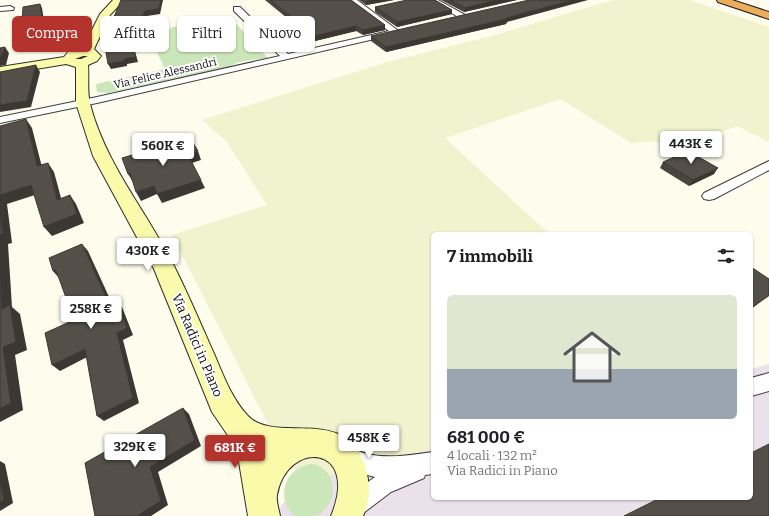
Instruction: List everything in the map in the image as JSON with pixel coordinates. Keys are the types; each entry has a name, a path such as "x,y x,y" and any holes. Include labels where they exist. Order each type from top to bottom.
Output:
{"highway":[{"path":"722,0 769,16"},
{"path":"735,0 769,11"}],"street":[{"name":"Via Radici in Piano","path":"119,0 105,14 78,58 83,103 101,156 165,269 222,403 239,427 255,461 263,509"},
{"name":"Via Felice Alessandri","path":"0,120 83,103 400,31 368,9 351,0 353,0"},
{"path":"433,0 466,15 448,20"},
{"path":"0,9 10,8"},
{"path":"237,9 286,57"},
{"path":"0,71 78,58"},
{"path":"709,196 769,165"},
{"path":"753,386 769,382"},
{"name":"Via Radici in Piano","path":"239,427 254,436 266,440 324,446"},
{"name":"Via Radici in Piano","path":"263,509 263,487 266,476 281,456 290,449 301,444 324,446"},
{"path":"324,446 351,460 363,464 395,467 431,464"},
{"path":"324,446 348,463 353,474 354,497 349,513"},
{"path":"349,513 378,486 431,465"}],"shaded area":[{"path":"769,364 769,516 277,516 282,504 303,482 431,450 431,500 753,500 753,368"}],"green space":[{"path":"613,0 689,0 769,27 769,142 737,126 682,148 652,141 631,143 561,99 445,138 547,232 431,232 431,450 303,482 274,436 172,235 267,205 226,141 202,120 384,63 492,36"},
{"path":"236,24 244,32 244,52 262,52 268,58 243,61 229,67 108,93 97,92 96,84 165,69 157,52 169,52 169,29 177,26 177,52 236,52"},
{"path":"312,464 325,471 330,476 333,490 332,497 329,504 319,515 294,516 288,508 285,500 284,492 286,484 289,477 295,471 303,466"}],"building":[{"path":"121,0 161,0 159,9 145,11 143,16 114,16"},
{"path":"270,0 351,0 385,25 363,30 356,26 315,36 315,16 290,16"},
{"path":"407,0 435,0 452,10 397,22 375,7"},
{"path":"450,0 498,0 465,8"},
{"path":"529,0 572,0 506,18 507,19 386,47 371,36"},
{"path":"40,4 42,16 22,16 23,7"},
{"path":"5,47 1,58 0,59 0,48"},
{"path":"106,52 135,52 136,57 124,59 125,61 108,64"},
{"path":"36,65 27,101 0,105 0,72"},
{"path":"26,119 37,166 48,163 57,200 70,195 77,214 44,227 31,185 0,195 0,126"},
{"path":"190,138 198,151 188,155 201,180 157,194 154,186 136,192 130,173 128,174 122,158"},
{"path":"688,151 718,168 693,180 663,162"},
{"path":"0,211 3,234 0,235"},
{"path":"82,244 109,304 117,300 127,328 117,333 133,398 97,416 85,349 52,365 45,333 74,320 56,270 53,271 49,258"},
{"path":"0,268 2,309 10,305 16,342 3,347 11,403 0,409"},
{"path":"753,268 769,279 769,295 753,306"},
{"path":"183,408 195,440 150,467 161,501 137,516 95,516 85,463"},
{"path":"769,444 769,516 624,516 656,500 753,500 753,452"},
{"path":"0,478 4,500 0,503"}]}
